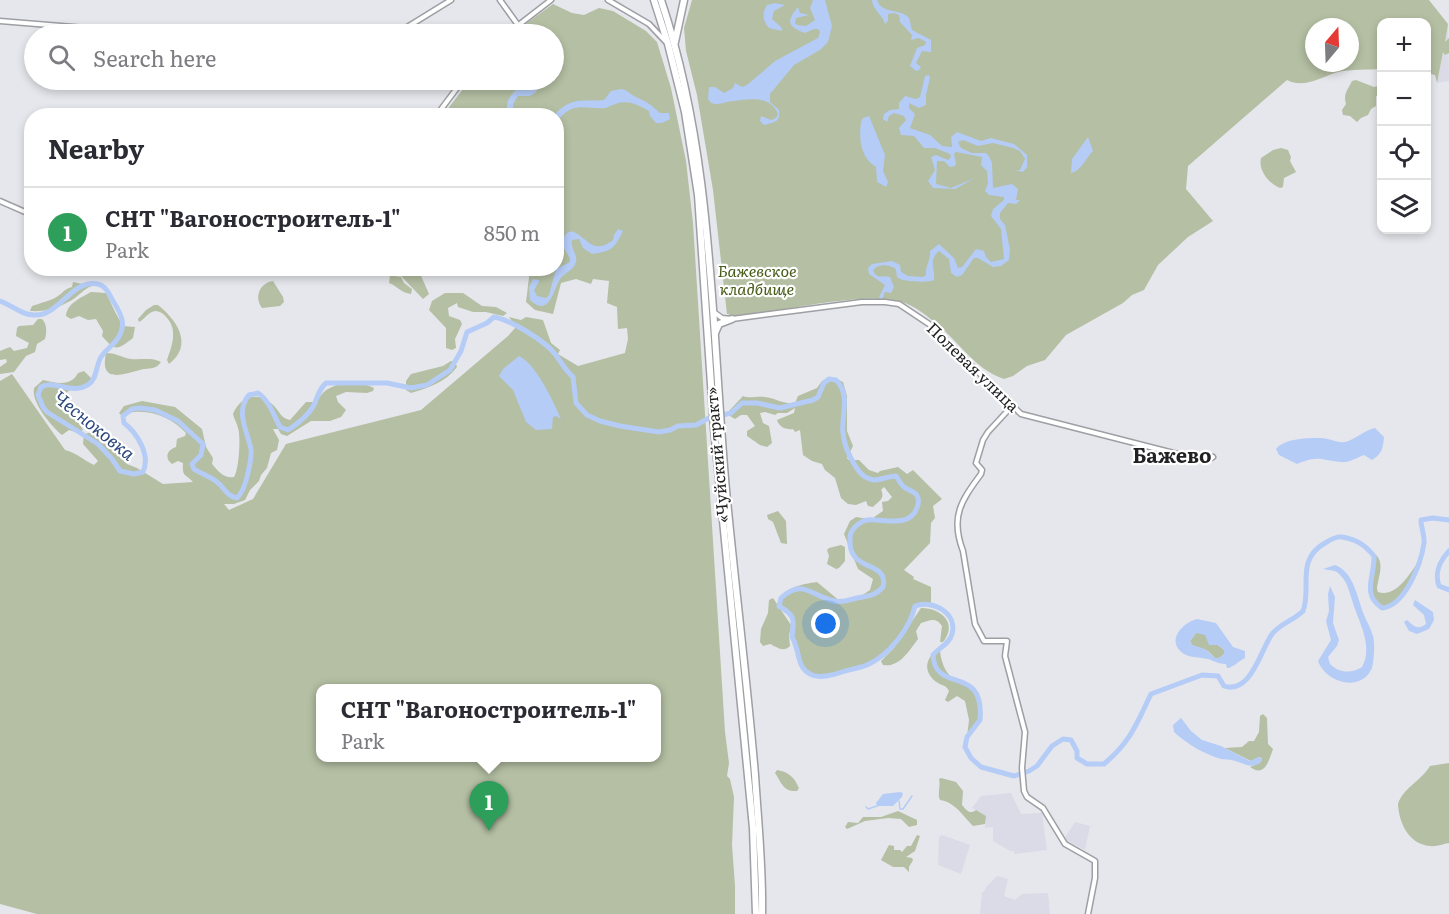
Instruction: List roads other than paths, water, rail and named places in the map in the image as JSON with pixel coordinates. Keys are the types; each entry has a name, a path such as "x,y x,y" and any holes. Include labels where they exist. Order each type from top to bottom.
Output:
{"highway":[{"name":"«Чуйский тракт»","path":"654,0 672,43 693,153 698,195 753,828 756,914"},
{"name":"«Чуйский тракт»","path":"661,0 692,112 698,153 714,336 715,401"},
{"path":"672,43 684,0"},
{"path":"714,336 719,324 732,319"},
{"name":"«Чуйский тракт»","path":"717,427 759,827 762,914"}],"street":[{"path":"412,24 451,0"},
{"path":"519,24 551,0"},
{"path":"608,0 649,24 672,43"},
{"path":"501,1 517,24"},
{"path":"2,21 38,24"},
{"path":"442,108 456,90"},
{"path":"0,201 24,212"},
{"name":"Полевая улица","path":"732,319 862,302 899,304 929,324 1021,414 1197,459 1208,460 1213,457"},
{"path":"712,308 720,317 732,319"},
{"path":"1012,406 983,440 976,464 981,474 965,495 958,511 960,543 978,633 984,640 1007,641 1005,656 1025,732 1022,768 1027,797 1042,808 1065,844 1095,861 1095,878 1088,914"}],"water":[{"path":"813,0 825,0 832,26 828,42 820,50 794,65 770,94 770,102 779,110 778,120 764,125 760,121 761,116 771,120 778,114 775,108 765,101 752,99 711,103 708,99 709,87 715,87 724,93 733,88 735,83 742,87 747,85 775,61 818,38 820,32 818,29 805,33 794,28 790,23 798,7 800,13 809,15 796,18 797,25 806,26 815,20 810,8"},
{"path":"872,0 877,0 886,9 907,16 912,30 931,40 931,52 922,51 916,63 921,67 919,70 916,71 910,66 917,48 925,45 926,42 919,38 911,40 912,35 900,22 899,15 888,14 888,21 885,24"},
{"path":"775,3 785,5 774,11 772,19 782,31 769,28 764,19 767,5"},
{"path":"929,75 926,105 919,108 909,103 909,108 915,114 910,128 930,135 942,146 952,147 951,137 957,132 981,141 991,138 1014,144 1027,155 1027,167 1023,172 1015,170 1020,170 1025,159 1020,151 993,143 978,146 963,140 958,142 961,148 972,153 986,153 989,156 992,163 993,188 1012,184 1018,189 1016,200 1020,200 1016,204 1008,203 1000,213 1010,250 1009,260 1001,266 993,267 974,258 962,275 957,277 951,273 949,259 939,251 933,258 934,280 927,282 899,279 895,268 887,265 878,266 873,270 876,275 890,277 894,287 891,293 885,292 882,299 879,297 885,285 869,274 868,268 872,264 892,261 900,265 901,272 908,276 923,277 926,275 930,251 939,244 954,258 958,268 962,267 976,249 984,251 991,262 1004,259 1001,229 991,216 993,209 1004,200 1004,197 989,195 985,191 988,183 987,171 981,165 982,157 956,152 954,154 955,166 950,167 944,161 937,161 936,184 951,188 975,178 955,189 933,188 928,181 935,170 931,157 936,155 948,160 951,157 950,154 935,148 924,148 914,136 901,135 899,128 906,120 904,116 894,113 889,116 887,122 883,119 884,114 890,110 899,109 899,103 905,96 916,99 920,97 925,76"},
{"path":"621,89 626,91 648,103 660,113 669,113 670,119 656,123 649,111 638,105 623,102 606,108 576,108 564,114 564,108 562,108 568,104 578,101 604,100 611,91"},
{"path":"516,90 536,90 530,96 518,96 513,108 507,108 510,98"},
{"path":"869,116 885,155 883,171 888,182 886,187 877,182 876,167 867,158 862,147 861,122 863,118"},
{"path":"1088,137 1093,151 1081,167 1071,173 1072,159"},
{"path":"618,229 623,231 612,248 592,254 583,248 579,239 572,240 576,262 564,275 564,265 570,262 564,248 564,237 567,233 575,233 596,246 607,244 613,240"},
{"path":"554,276 563,276 550,300 542,306 530,300 529,287 533,279 539,280 534,290 537,296 546,298"},
{"path":"519,356 538,375 558,411 561,419 553,417 552,429 536,430 526,422 513,390 499,376 503,369"},
{"path":"1375,428 1384,437 1381,450 1372,460 1364,455 1347,462 1315,459 1297,464 1279,455 1276,449 1285,443 1303,439 1324,438 1345,442"},
{"path":"1335,565 1347,573 1351,579 1374,639 1372,668 1367,676 1352,683 1328,675 1318,661 1331,640 1326,621 1329,611 1330,586 1335,597 1333,623 1339,640 1328,657 1330,664 1341,671 1349,672 1362,667 1365,659 1364,634 1346,583 1336,572 1323,569"},
{"path":"1415,600 1433,612 1434,620 1429,629 1417,634 1409,631 1404,622 1407,620 1418,627 1426,624 1424,615 1413,605"},
{"path":"1197,619 1216,623 1233,647 1245,651 1245,658 1227,668 1226,664 1184,654 1178,649 1176,638 1181,628","holes":["1196,633 1205,635 1209,645 1218,645 1224,650 1224,654 1219,658 1215,658 1205,649 1192,645 1190,641"]},
{"path":"1181,718 1202,740 1221,746 1250,761 1259,757 1262,761 1249,766 1233,760 1221,759 1202,751 1174,732 1173,725"},
{"path":"903,793 902,797 893,806 877,806 876,803 883,794"}],"waterway":[{"name":"Чесноковка","path":"0,301 25,313 43,314 81,287 89,284 98,284 103,287 109,293 121,316 122,326 119,337 101,357 95,376 89,384 76,388 52,385 41,387 38,395 43,407 47,412 98,444 120,471 134,474 143,472 144,452 134,432 124,423 123,416 132,409 155,410 178,421 203,444 201,455 192,464 194,469 220,484 228,494 237,498 245,486 251,459 251,449 242,414 249,395 258,393 262,396 280,427 288,430 309,413 326,383 387,383 411,388 427,385 450,370 461,351 467,332 487,323 494,317 536,337 555,354 573,377 576,403 587,415 620,426 659,432 678,426 696,425 707,419 731,413 742,403 757,403 780,408 813,400 818,397 824,383 829,379 836,380 841,386 844,398 844,442 858,470 861,474 874,480 896,476 903,486 916,494 918,502 917,508 908,518 895,521 863,521 851,533 852,553 857,559 881,573 883,587 877,592 837,602 807,590 795,589 781,598 779,606 793,618 792,637 802,667 810,674 830,675 877,660 898,640 909,623 915,606 922,604 936,606 947,614 953,626 949,640 933,655 936,667 942,674 968,685 975,691 979,702 980,720 967,737 965,747 971,758 981,767 1014,776 1037,766 1052,746 1063,739 1071,740 1077,751 1077,758 1087,764 1104,764 1127,740 1151,694 1202,675 1218,676 1224,686 1233,687 1241,684 1254,669 1272,634 1303,611 1307,566 1310,558 1316,550 1333,538 1342,537 1356,541 1374,556 1370,584 1372,597 1382,608 1390,605 1405,592 1419,562 1424,540 1421,520 1433,518 1449,520"},
{"name":"Чесноковка","path":"1449,551 1441,563 1437,576 1439,586 1449,590"},
{"path":"899,801 900,809 903,809 912,796"},
{"path":"866,807 868,809 877,806"}],"place":[{"name":"СНТ \"Вагоностроитель-1\"","path":"489,831"}],"district":[{"name":"Бажево","path":"1172,456"}],"park label":[{"name":"Бажевское кладбище","path":"757,280"}]}
